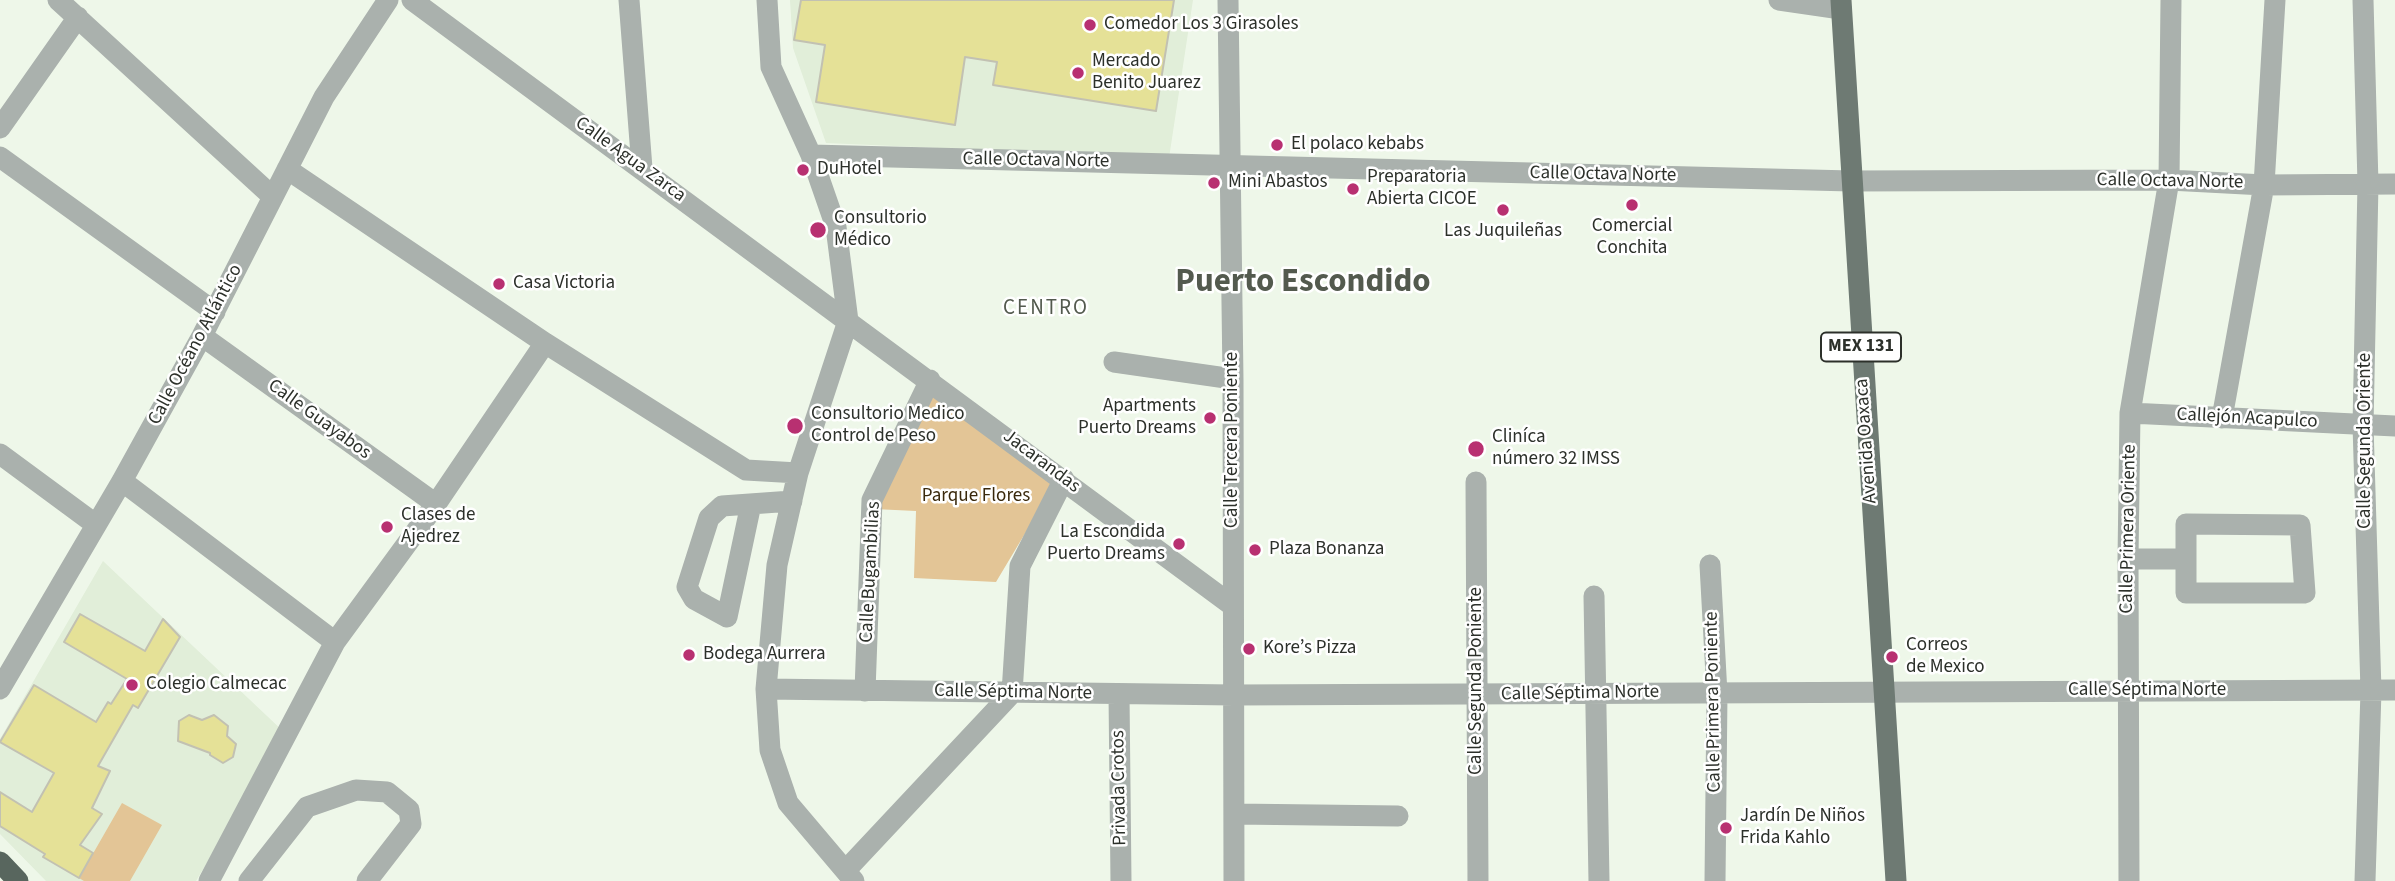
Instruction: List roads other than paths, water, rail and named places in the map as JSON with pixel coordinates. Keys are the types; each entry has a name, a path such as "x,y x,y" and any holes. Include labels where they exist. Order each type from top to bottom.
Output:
{"highway":[{"path":"0,862 18,881"}],"main road":[{"name":"Avenida Oaxaca","path":"1841,5 1896,881"}],"street":[{"path":"58,0 273,197"},
{"name":"Calle Océano Atlántico","path":"0,689 122,481 202,336 324,97 388,0"},
{"name":"Calle Agua Zarca","path":"412,0 848,320"},
{"path":"629,0 642,168"},
{"path":"767,0 771,67 811,155 836,227 848,320 799,473 777,565 766,689 769,750 788,803 850,876 1012,693 1020,566 1064,479"},
{"name":"Calle Tercera Poniente","path":"1228,0 1233,379 1234,881"},
{"path":"1779,0 1841,5"},
{"path":"2169,180 2171,0"},
{"path":"2222,418 2263,185 2275,0"},
{"name":"Calle Segunda Oriente","path":"2363,0 2368,184 2363,425 2371,691 2365,881"},
{"path":"0,128 78,17"},
{"name":"Calle Octava Norte","path":"811,155 1851,181 2169,180 2263,185 2395,184"},
{"path":"0,157 215,312"},
{"path":"287,169 545,343 746,470 799,473"},
{"name":"Calle Primera Oriente","path":"2129,881 2130,413 2169,180"},
{"name":"Jacarandas","path":"848,320 1233,606"},
{"name":"Calle Guayabos","path":"202,336 436,504"},
{"path":"209,881 335,642 436,504 545,343"},
{"path":"1114,362 1233,379"},
{"name":"Calle Bugambilias","path":"865,691 872,500 930,380"},
{"name":"Callejón Acapulco","path":"2130,413 2395,426"},
{"path":"0,454 96,524"},
{"path":"122,481 335,642"},
{"name":"Calle Segunda Poniente","path":"1476,482 1478,881"},
{"path":"751,504 727,617 694,599 687,587 709,518 722,506 792,501"},
{"path":"2186,524 2301,526 2305,593 2186,593 2186,559 2186,524"},
{"path":"2128,559 2186,559"},
{"name":"Calle Primera Poniente","path":"1710,565 1717,694 1715,881"},
{"path":"1594,596 1599,881"},
{"name":"Calle Séptima Norte","path":"766,689 1478,696 1597,693 2395,690"},
{"name":"Privada Crotos","path":"1119,694 1121,881"},
{"path":"249,881 307,807 356,790 387,792 410,810 411,824 367,881"},
{"path":"1235,814 1398,816"}],"place":[{"name":"Comedor Los 3 Girasoles","path":"1090,25"},
{"name":"Mercado Benito Juarez","path":"1078,73"},
{"name":"El polaco kebabs","path":"1277,145"},
{"name":"DuHotel","path":"803,170"},
{"name":"Mini Abastos","path":"1214,183"},
{"name":"Preparatoria Abierta CICOE","path":"1353,189"},
{"name":"Comercial Conchita","path":"1632,205"},
{"name":"Las Juquileñas","path":"1503,210"},
{"name":"Consultorio Médico","path":"818,230"},
{"name":"Casa Victoria","path":"499,284"},
{"name":"Apartments Puerto Dreams","path":"1210,418"},
{"name":"Consultorio Medico Control de Peso","path":"795,426"},
{"name":"Cliníca número 32 IMSS","path":"1476,449"},
{"name":"Clases de Ajedrez","path":"387,527"},
{"name":"La Escondida Puerto Dreams","path":"1179,544"},
{"name":"Plaza Bonanza","path":"1255,550"},
{"name":"Kore’s Pizza","path":"1249,649"},
{"name":"Bodega Aurrera","path":"689,655"},
{"name":"Correos de Mexico","path":"1892,657"},
{"name":"Colegio Calmecac","path":"132,685"},
{"name":"Jardín De Niños Frida Kahlo","path":"1726,828"}],"district":[{"name":"Puerto Escondido","path":"1303,284"},
{"name":"CENTRO","path":"1046,309"}],"park label":[{"name":"Parque Flores","path":"976,497"}]}
